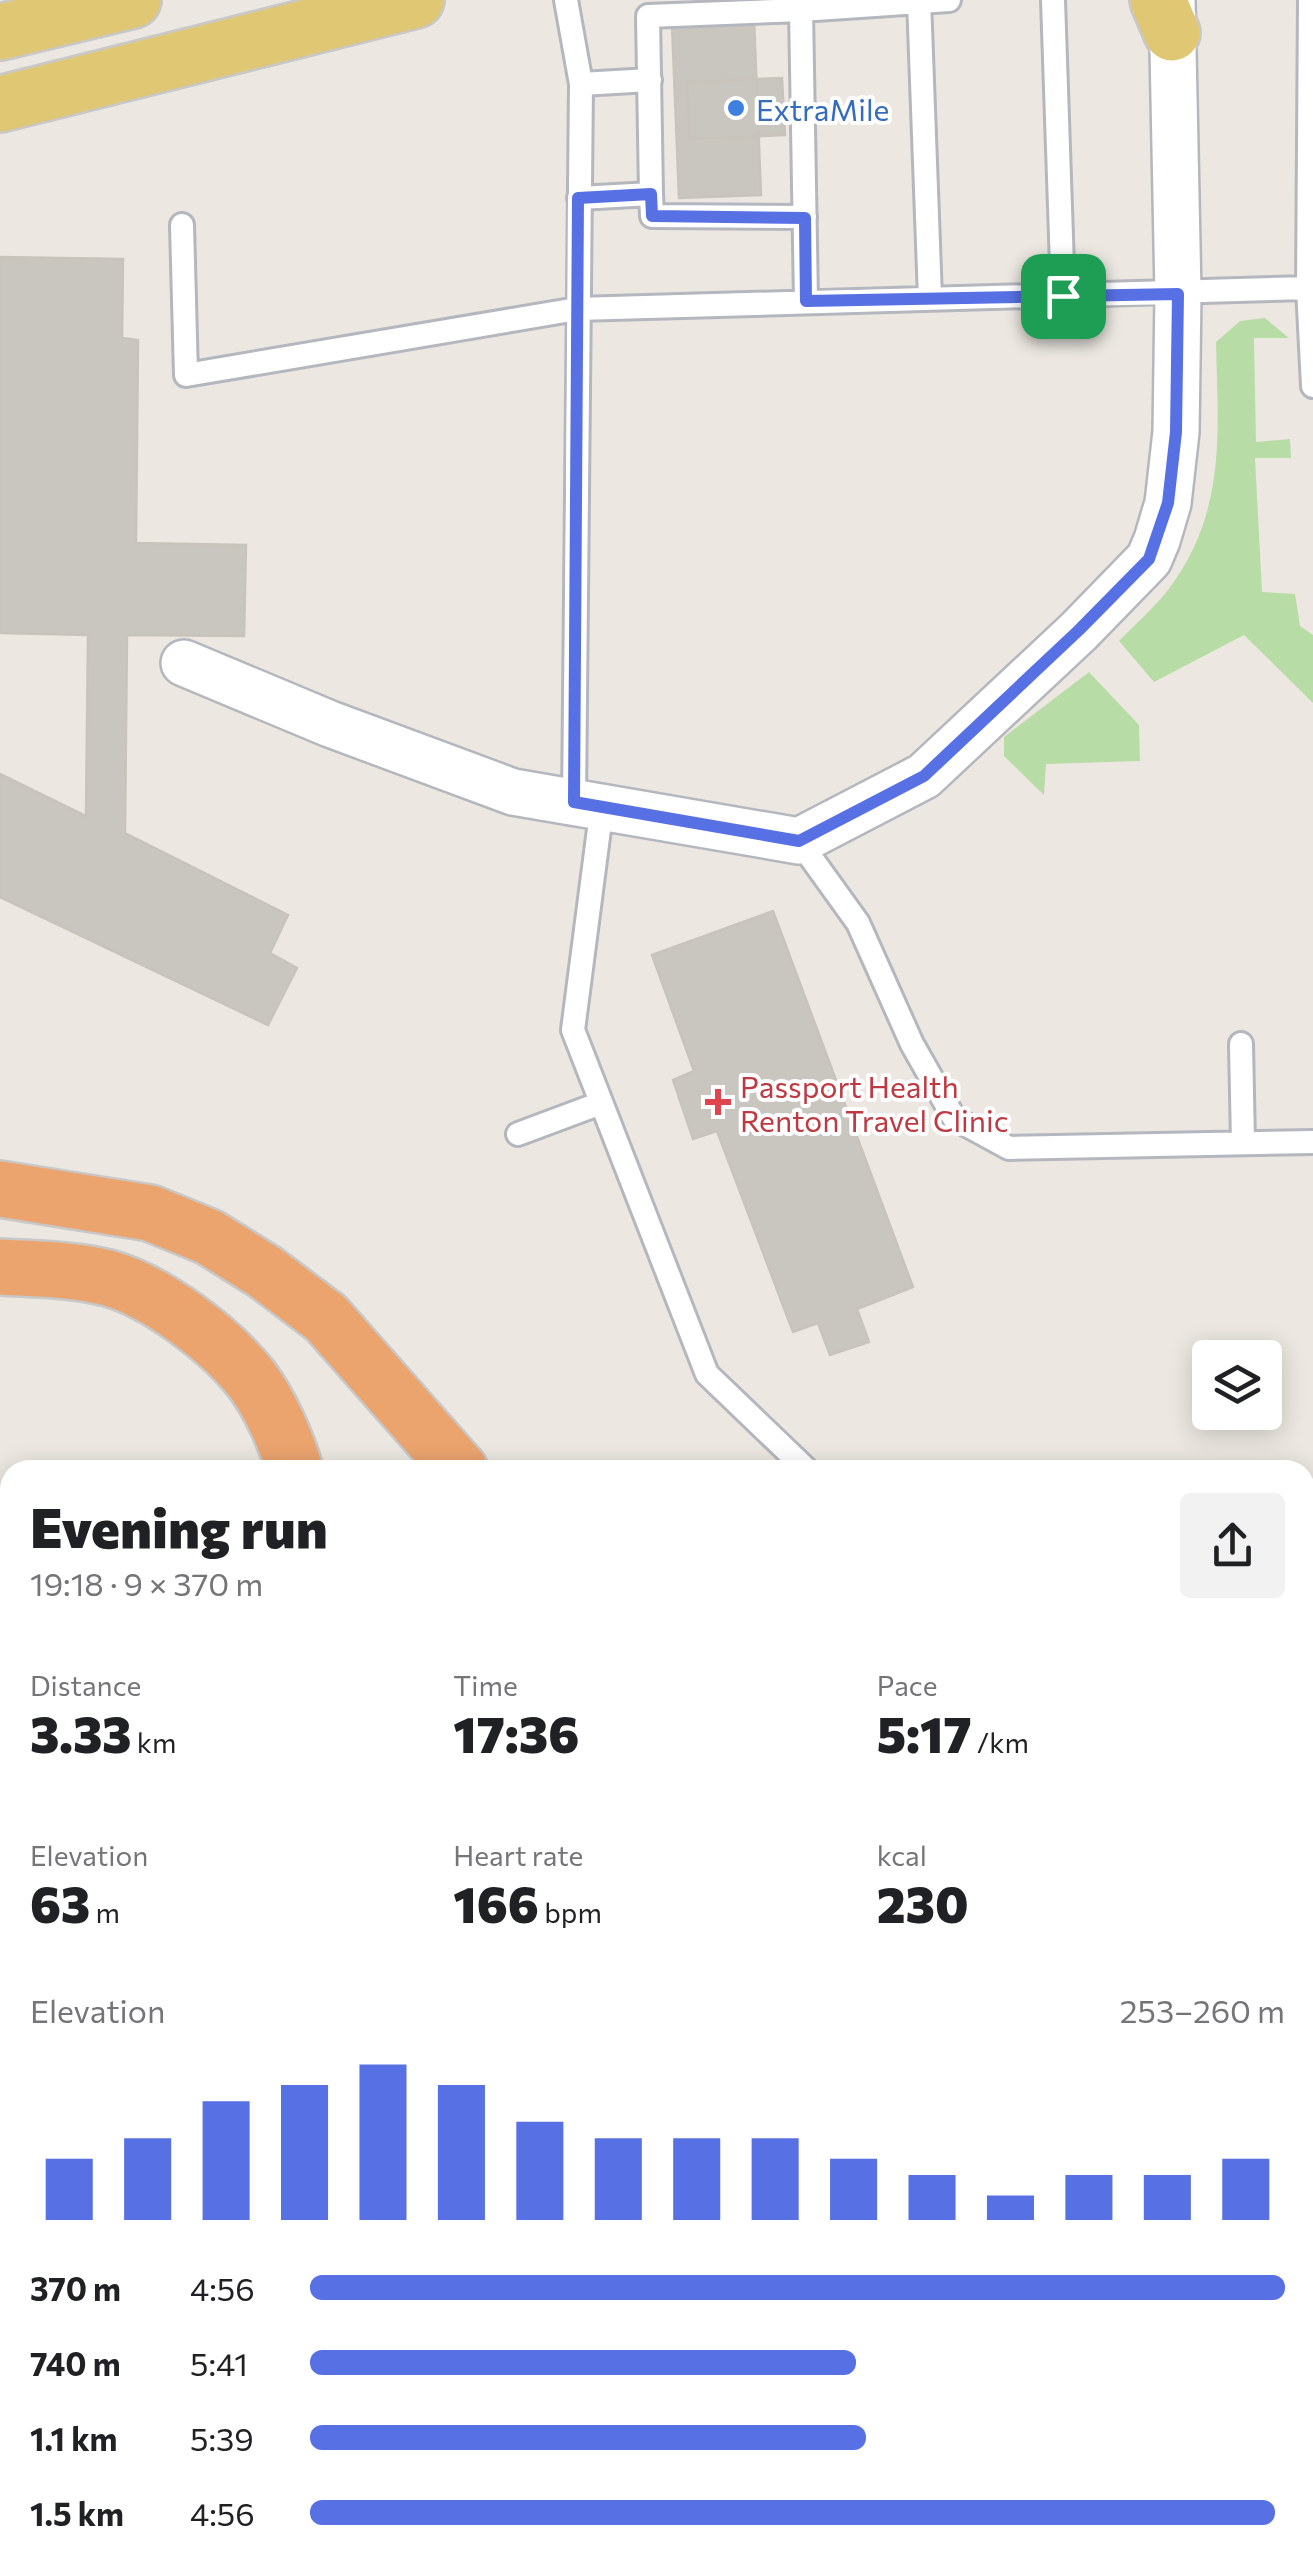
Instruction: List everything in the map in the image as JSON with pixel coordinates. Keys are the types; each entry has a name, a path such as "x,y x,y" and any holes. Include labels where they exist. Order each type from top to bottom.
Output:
{"highway":[{"path":"0,1189 150,1213 209,1236 326,1318 451,1460"},
{"path":"0,1267 109,1278 160,1302 210,1337 252,1380 292,1460"}],"main road":[{"path":"0,32 133,0"},
{"path":"0,104 416,0"}],"street":[{"path":"184,663 330,724 513,792 799,841 924,776 1149,559 1168,503 1176,432 1178,294 1170,8"}],"lane":[{"path":"566,0 581,84 577,309 588,804 573,1030 707,1374 797,1460"},
{"path":"805,218 652,216 648,16 949,0"},
{"path":"1053,0 1063,296"},
{"path":"1310,0 1313,386"},
{"path":"918,1 930,298"},
{"path":"800,10 806,301"},
{"path":"581,84 650,80"},
{"path":"578,198 651,194"},
{"path":"182,225 186,376 577,309 1178,294 1311,287"},
{"path":"799,841 858,924 912,1044 954,1118 1009,1148 1313,1142"},
{"path":"1241,1044 1244,1144"},
{"path":"518,1134 602,1103"}],"green space":[{"path":"1265,318 1289,338 1254,338 1256,442 1290,439 1291,458 1255,458 1262,592 1295,594 1300,626 1313,635 1313,703 1244,635 1154,682 1119,641 1168,590 1201,531 1215,471 1216,342 1240,321"},
{"path":"1089,672 1139,725 1140,761 1046,764 1044,795 1004,756 1004,737"}],"building":[{"path":"754,20 761,195 679,198 672,24"},
{"name":"ExtraMile","path":"782,78 785,135 690,139 687,82"},
{"path":"0,257 123,259 122,338 138,340 136,543 246,545 244,636 127,635 125,833 288,915 270,953 297,968 268,1025 0,897 0,774 86,816 88,635 0,633"},
{"path":"773,911 913,1287 857,1309 869,1342 830,1355 818,1323 793,1332 717,1131 693,1139 673,1080 694,1071 652,955"}],"place":[{"name":"ExtraMile","path":"736,108"},
{"name":"Passport Health Renton Travel Clinic","path":"718,1102"}],"route":[{"path":"651,194 652,216 805,218 806,301 1063,296 1178,294 1176,432 1168,503 1149,559 924,776 799,841 574,802 578,198 651,194"}]}
